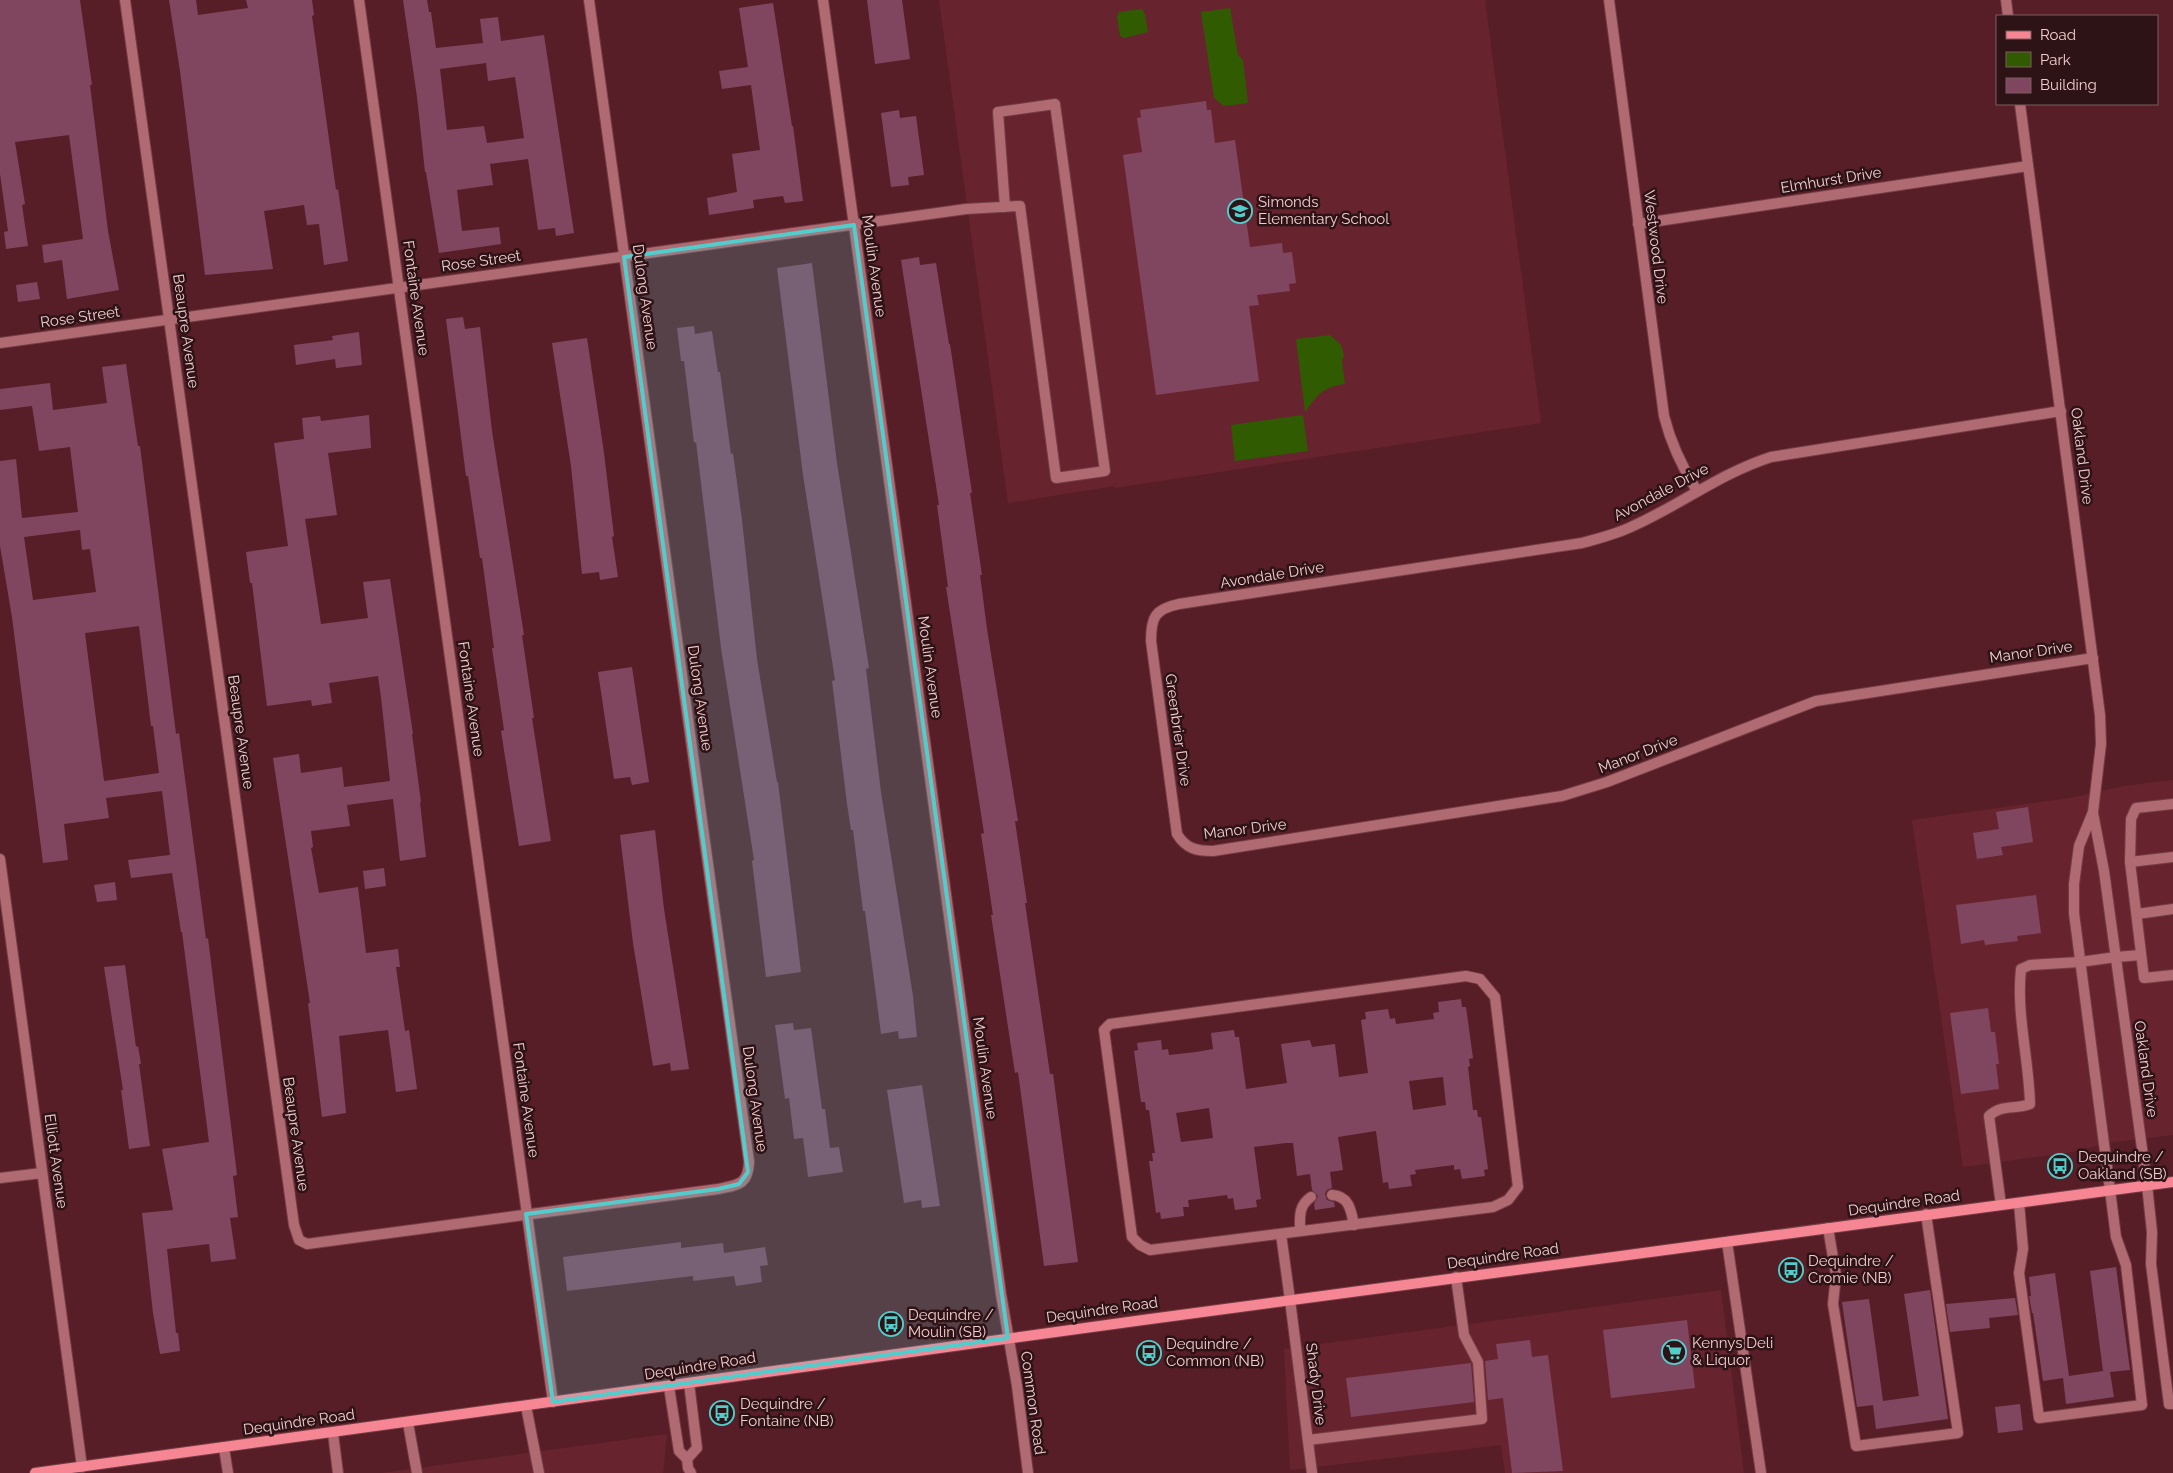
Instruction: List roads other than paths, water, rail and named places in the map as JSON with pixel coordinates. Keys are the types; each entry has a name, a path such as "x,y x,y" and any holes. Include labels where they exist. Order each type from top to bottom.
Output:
{"main road":[{"name":"Dequindre Road","path":"35,1473 64,1471 1008,1338 2173,1182"}],"street":[{"name":"Beaupre Avenue","path":"125,0 296,1233 299,1240 307,1244 526,1214"},
{"name":"Fontaine Avenue","path":"359,0 553,1402"},
{"name":"Dulong Avenue","path":"526,1214 725,1188 745,1180 748,1172 748,1152 589,0"},
{"name":"Moulin Avenue","path":"823,0 1008,1338"},
{"name":"Westwood Drive","path":"1609,0 1664,416 1678,458 1697,491"},
{"path":"2006,0 2008,15"},
{"path":"1055,104 1105,471 1056,478 1020,206 1005,208 998,112 1055,104"},
{"name":"Oakland Drive","path":"2019,1203 2023,1250 2019,1274 2039,1418 2142,1406 2126,1265 2116,1237 2074,913 2076,864 2079,846 2093,812 2101,744 2100,715 2020,105"},
{"name":"Elmhurst Drive","path":"1638,224 2028,166"},
{"name":"Rose Street","path":"0,343 966,209 1005,208"},
{"name":"Avondale Drive","path":"1156,614 1169,606 1189,602 1582,543 1634,526 1738,469 1771,458 2061,411"},
{"name":"Greenbrier Drive","path":"1156,614 1151,630 1152,651 1177,834 1187,847"},
{"name":"Manor Drive","path":"1187,847 1200,851 1213,851 1542,801 1607,782 1816,701 2093,658"},
{"path":"2173,804 2136,808 2131,819 2130,862 2144,978 2173,975"},
{"name":"Oakland Drive","path":"2093,812 2104,871 2147,1185 2152,1232 2151,1264 2169,1404 2173,1404"},
{"path":"2130,862 2173,857"},
{"name":"Elliott Avenue","path":"0,859 5,935 42,1172 82,1467"},
{"path":"2137,914 2173,910"},
{"path":"2001,1205 1989,1116 1996,1109 2023,1107 2030,1104 2030,1082 2018,991 2021,969 2030,965 2141,955"},
{"path":"1466,976 1480,979 1495,997 1518,1187 1508,1200 1493,1207 1354,1225 1150,1250 1140,1245 1132,1237 1104,1030 1110,1024 1130,1021 1466,976"},
{"path":"0,1178 42,1172"},
{"path":"1332,1194 1340,1195 1346,1199 1351,1210 1354,1225"},
{"path":"1300,1232 1300,1210 1305,1201 1311,1197"},
{"path":"1828,1228 1836,1274 1833,1304 1856,1446 1958,1433 1926,1214"},
{"name":"Shady Drive","path":"1281,1234 1312,1473"},
{"path":"1727,1242 1761,1473"},
{"path":"1308,1440 1482,1419 1478,1362 1464,1335 1456,1278"},
{"name":"Common Road","path":"1008,1338 1017,1386 1028,1473"},
{"path":"687,1468 697,1448 689,1382"},
{"path":"669,1387 679,1451 687,1468"},
{"path":"526,1406 539,1473"},
{"path":"408,1423 417,1473"},
{"path":"333,1433 338,1473"},
{"path":"224,1448 228,1473"}],"place":[{"name":"Simonds Elementary School","path":"1240,211"},
{"name":"Dequindre / Oakland (SB)","path":"2060,1166"},
{"name":"Dequindre / Cromie (NB)","path":"1791,1270"},
{"name":"Dequindre / Moulin (SB)","path":"891,1324"},
{"name":"Kennys Deli & Liquor","path":"1674,1352"},
{"name":"Dequindre / Common (NB)","path":"1149,1353"},
{"name":"Dequindre / Fontaine (NB)","path":"722,1413"}]}
